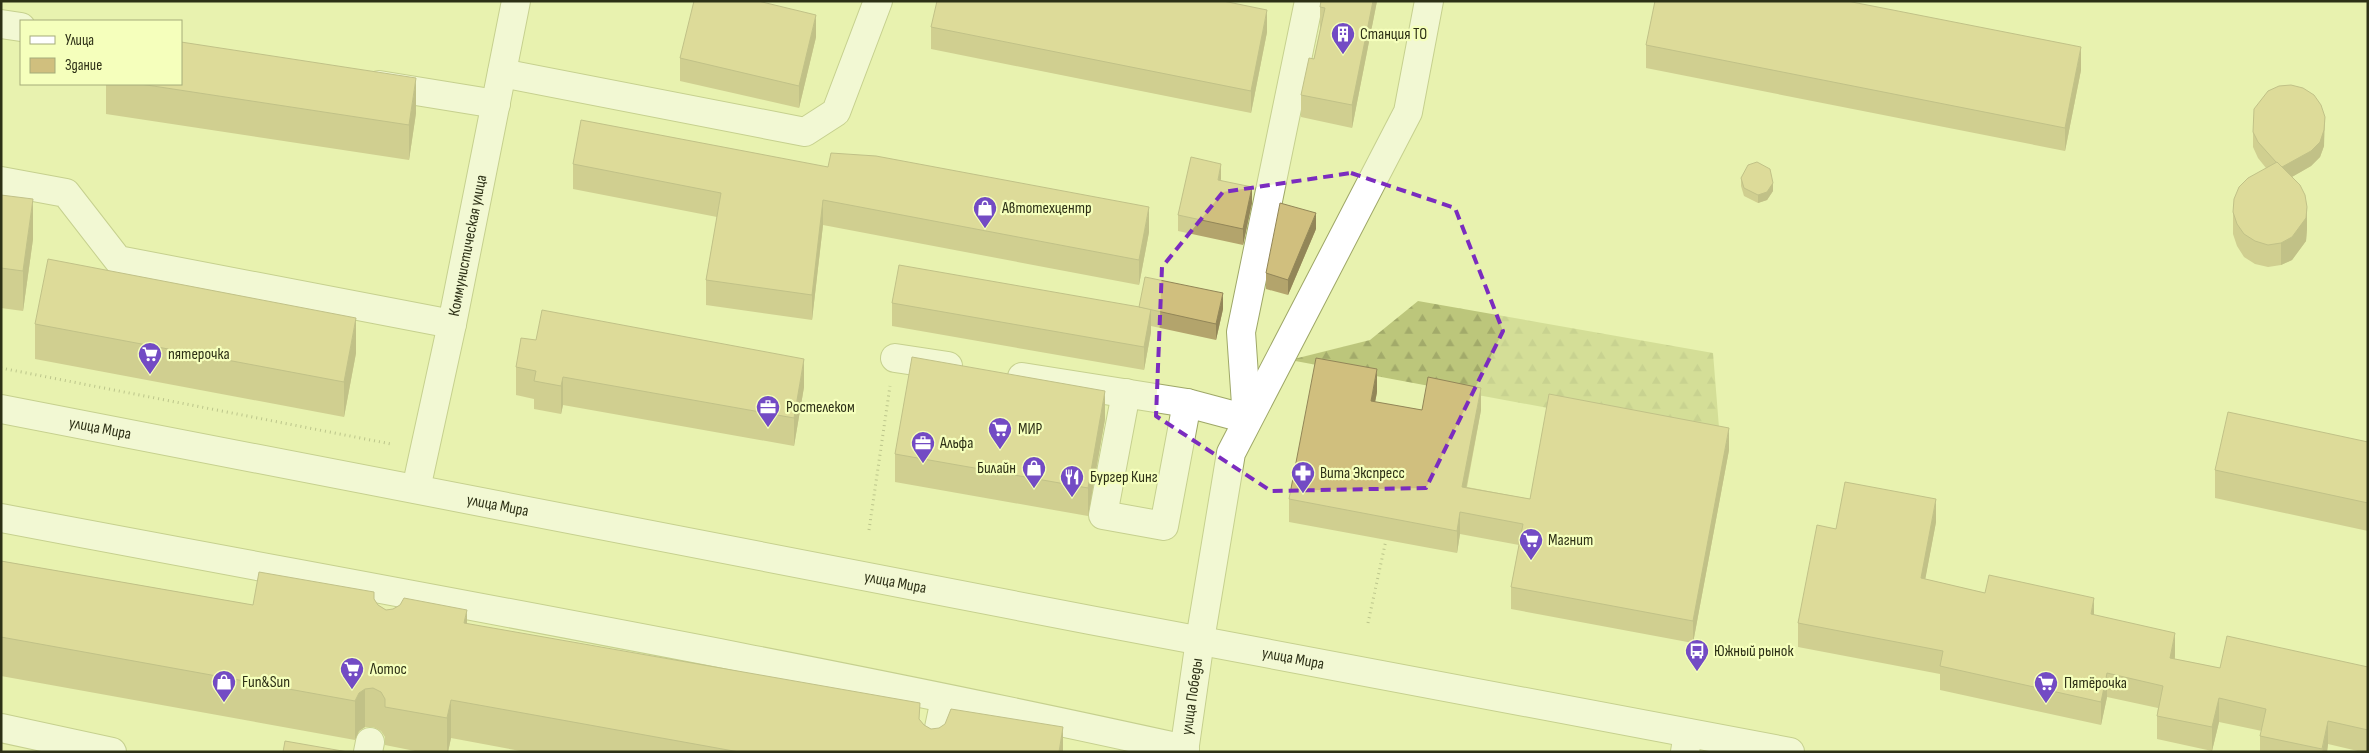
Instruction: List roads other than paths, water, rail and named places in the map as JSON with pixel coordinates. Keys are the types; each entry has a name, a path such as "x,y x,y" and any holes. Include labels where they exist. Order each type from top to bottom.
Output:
{"main road":[{"name":"Коммунистическая улица","path":"416,489 452,324 516,1"},
{"path":"502,73 805,132 836,112 878,1"},
{"path":"1001,374 1187,403 1247,419 1241,332 1309,1"},
{"name":"улица Победы","path":"1184,750 1231,453 1408,112 1429,1"},
{"path":"1,24 20,27"},
{"path":"358,81 496,104"},
{"path":"1,180 66,193 118,260 452,324"},
{"path":"895,358 972,370"},
{"path":"1126,393 1103,515 1164,526 1187,403"},
{"name":"улица Мира","path":"1,409 1200,640 1687,742 1790,752"},
{"path":"1,518 396,605 945,699 1184,750"},
{"path":"934,752 945,699"},
{"path":"1,728 112,752"}],"place":[{"name":"Станция ТО","path":"1343,55"},
{"name":"Автотехцентр","path":"985,229"},
{"name":"пятерочка","path":"150,375"},
{"name":"Ростелеком","path":"768,428"},
{"name":"МИР","path":"1000,450"},
{"name":"Альфа","path":"923,464"},
{"name":"Билайн","path":"1034,489"},
{"name":"Вита Экспресс","path":"1303,494"},
{"name":"Бургер Кинг","path":"1072,498"},
{"name":"Магнит","path":"1531,561"},
{"name":"Южный рынок","path":"1697,672"},
{"name":"Лотос","path":"352,690"},
{"name":"Fun&Sun","path":"224,703"},
{"name":"Пятёрочка","path":"2046,704"}]}
